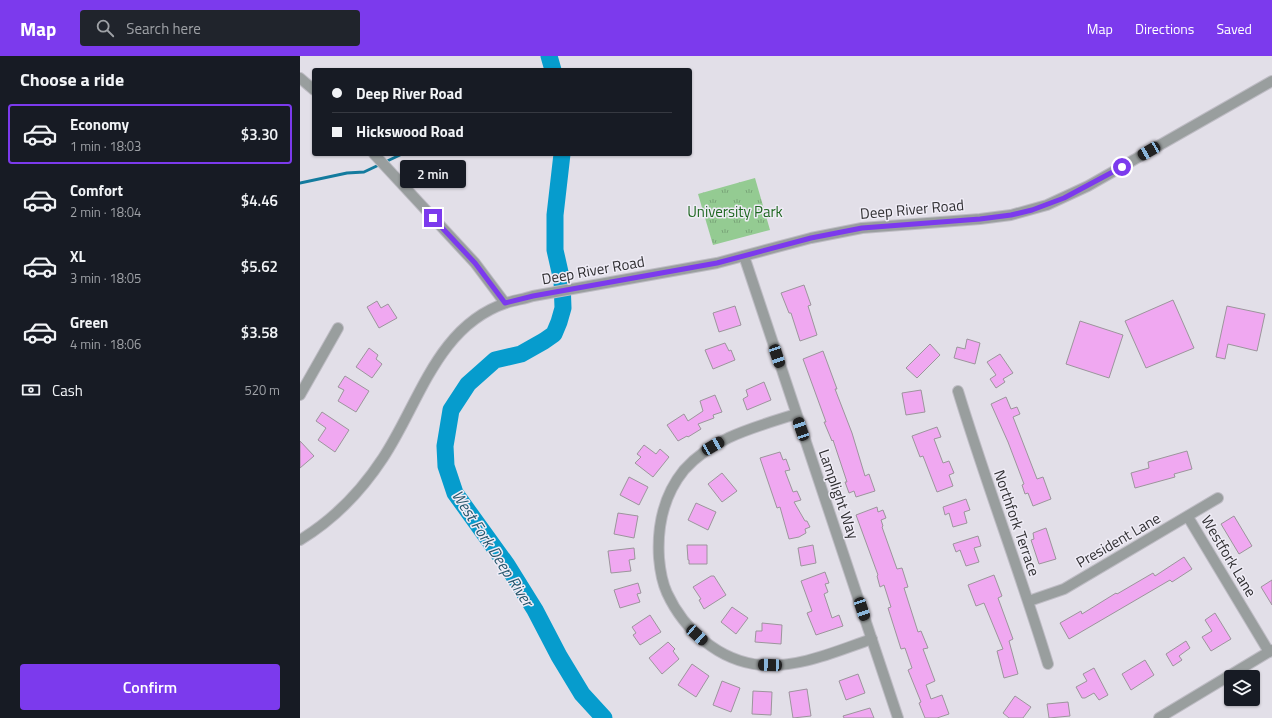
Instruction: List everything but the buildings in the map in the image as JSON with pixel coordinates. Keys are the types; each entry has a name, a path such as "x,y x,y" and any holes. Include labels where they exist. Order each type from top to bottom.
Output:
{"street":[{"path":"300,78 312,88"},
{"name":"Deep River Road","path":"300,540 315,531 356,494 383,458 425,379 447,347 470,323 505,303 533,296 717,263 811,238 862,228 980,219 1011,215 1032,210 1064,198 1088,186 1272,81"},
{"path":"376,156 472,260 505,303"},
{"name":"Lamplight Way","path":"744,256 898,718"},
{"path":"302,388 338,328"},
{"name":"Northfork Terrace","path":"958,392 977,454 1029,601 1048,664"},
{"path":"796,414 731,436 703,454 684,470 673,486 661,518 658,534 660,571 666,593 688,627 706,642 725,654 760,665 781,666 798,664 872,639"},
{"name":"President Lane","path":"1029,601 1064,589 1218,498"},
{"name":"Westfork Lane","path":"1188,517 1271,651"},
{"path":"1159,718 1271,651"}],"green space":[{"name":"University Park","path":"755,178 770,230 713,245 698,194"}],"waterway":[{"name":"West Fork Deep River","path":"549,56 552,68"},
{"path":"300,183 347,173 364,172 398,156"},
{"name":"West Fork Deep River","path":"562,156 555,215 555,250 562,281 563,308 559,322 554,334 544,341 521,354 495,360 468,384 451,410 445,446 446,466 455,493 507,565 535,610 559,656 582,694 604,718"}],"route":[{"path":"433,218 475,263 505,303 533,296 717,263 837,232 891,224 980,219 1011,215 1032,210 1064,198 1122,167"}]}
